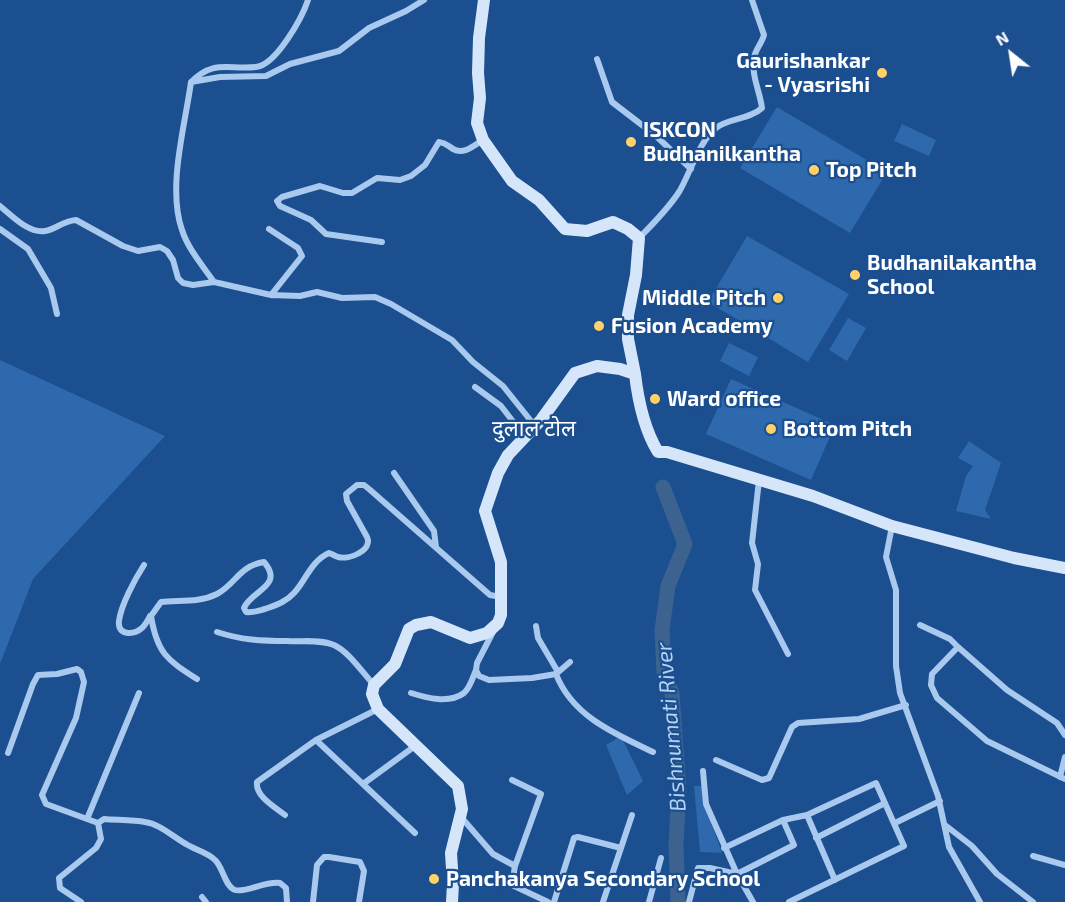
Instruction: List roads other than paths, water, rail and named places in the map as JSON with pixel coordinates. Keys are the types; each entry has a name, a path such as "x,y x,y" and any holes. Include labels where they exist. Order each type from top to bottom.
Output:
{"street":[{"path":"214,282 182,230 179,212 176,182 191,82 201,72 211,68 258,67 278,54 308,0"},
{"path":"191,82 220,77 266,76 290,64 339,51 369,28 424,0"},
{"path":"484,0 479,38 480,98 477,123 483,140 512,181 539,200 565,229 587,231 613,222 628,229 639,238"},
{"path":"752,0 764,35 754,57 754,73 762,108 757,113 717,127 708,137 678,193 639,238 636,274 628,315 628,339 643,417 653,443 658,452 667,452 813,496 892,526 980,550 1065,568"},
{"path":"597,59 612,102 655,135 691,169"},
{"path":"382,243 326,234 311,220 280,206 277,201 282,196 320,186 343,193 352,193 377,178 400,180 411,176 425,165 438,142 464,151 483,140"},
{"path":"0,206 18,221 35,230 45,231 68,220 76,220 110,241 138,251 160,247 167,251 178,278 183,283 193,285 214,282 271,295 300,296 317,292 342,298 375,297 452,340 473,362 503,386 536,426"},
{"path":"0,229 28,249 51,288 57,314"},
{"path":"268,229 298,248 302,256 271,295"},
{"path":"411,693 431,700 463,694 468,689 477,663 498,623 502,597 501,562 485,511 498,473 508,455 536,426 575,373 597,366 620,369 635,374"},
{"path":"475,387 501,406 525,437"},
{"path":"394,473 434,531 436,548"},
{"path":"759,479 752,543 758,564 755,590 788,654"},
{"path":"144,565 122,610 118,624 124,633 133,633 143,627 161,602 178,600 191,602 218,593 245,568 253,564 264,562 269,568 270,577 267,585 246,604 244,608 246,612 286,601 295,593 312,567 324,555 329,553 339,558 346,557 365,550 369,546 368,537 346,494 357,485 364,485 490,595 502,597"},
{"path":"892,526 886,557 896,590 900,693 940,801 949,848 980,902"},
{"path":"151,616 153,631 160,650 174,664 197,680"},
{"path":"452,902 451,853 461,817 462,799 458,786 378,709 372,694 374,685 395,664 409,629 416,625 431,622 470,638 487,633 498,623"},
{"path":"536,626 538,639 557,673 561,686 571,698 599,725 653,752"},
{"path":"921,626 950,639 1007,690 1057,723 1065,735"},
{"path":"217,632 236,639 252,641 314,641 332,644 341,650 374,685"},
{"path":"958,647 932,674 931,685 937,698 987,741 1062,778 1065,757"},
{"path":"476,670 479,676 489,680 532,678 557,673 570,662"},
{"path":"8,753 38,675 57,674 76,669 81,672 84,681 76,718 42,795 46,804 98,823"},
{"path":"87,819 139,693"},
{"path":"716,760 766,780 792,728 798,723 859,720 906,705"},
{"path":"285,815 259,793 257,782 316,740 378,709"},
{"path":"316,740 415,833"},
{"path":"363,784 415,746"},
{"path":"704,771 706,804 724,848 753,902"},
{"path":"512,780 541,794 514,866 512,885 548,902"},
{"path":"724,848 783,820 807,815 876,783 904,846 789,902"},
{"path":"895,823 940,801"},
{"path":"816,838 885,803"},
{"path":"603,902 632,815"},
{"path":"807,815 835,880"},
{"path":"461,817 494,854 514,866"},
{"path":"98,823 104,819 123,822 143,821 153,824 188,846 213,858 221,866 229,886 236,890 244,890 262,884 280,883 286,888 287,902"},
{"path":"689,902 698,868 710,868 737,874 794,845 783,820"},
{"path":"81,902 60,888 58,878 96,848 101,839 98,823"},
{"path":"945,825 968,842 997,874 1033,902"},
{"path":"554,902 574,838 578,837 621,848"},
{"path":"1033,856 1065,865"},
{"path":"313,902 317,865 324,857 360,862 364,871 359,902"},
{"path":"649,902 661,858"}],"waterway":[{"name":"Bishnumati River","path":"663,487 685,544 668,586 662,630 664,673 672,693 679,791 676,844 678,902"}],"place":[{"name":"Gaurishankar - Vyasrishi","path":"882,73"},
{"name":"ISKCON Budhanilkantha","path":"631,142"},
{"name":"Top Pitch","path":"814,170"},
{"name":"Budhanilakantha School","path":"855,275"},
{"name":"Middle Pitch","path":"778,298"},
{"name":"Fusion Academy","path":"599,326"},
{"name":"Ward office","path":"655,399"},
{"name":"Bottom Pitch","path":"771,429"},
{"name":"Panchakanya Secondary School","path":"434,879"}],"district":[{"name":"दुलाल टोल","path":"534,429"}]}
